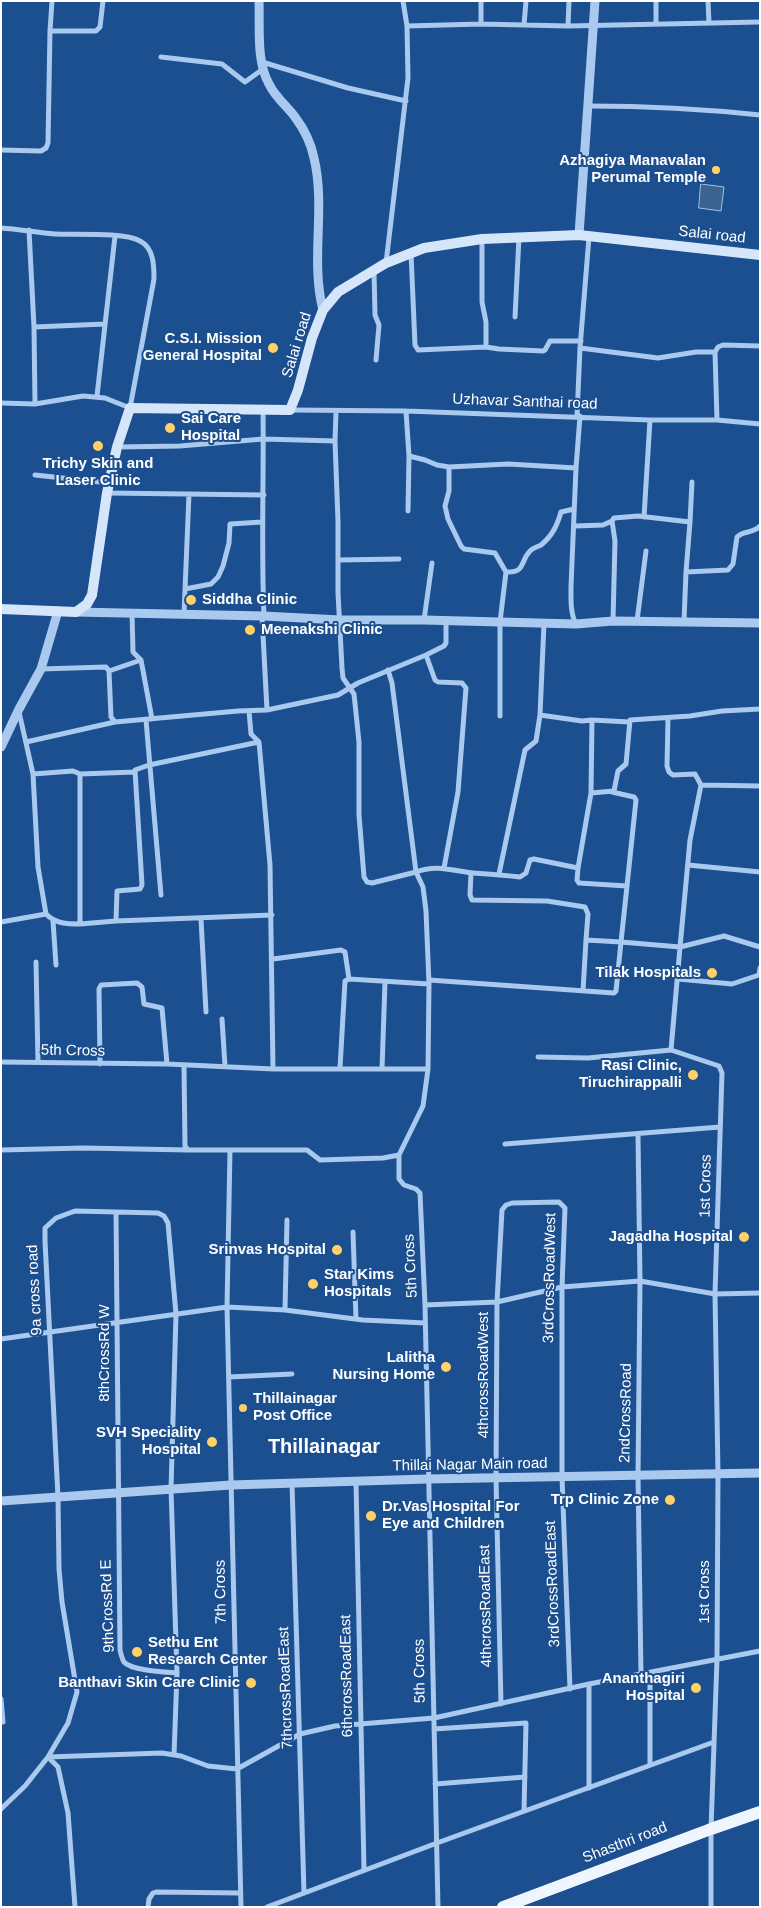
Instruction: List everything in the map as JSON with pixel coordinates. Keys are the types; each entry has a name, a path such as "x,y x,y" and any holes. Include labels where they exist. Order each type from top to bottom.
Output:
{"main road":[{"name":"Salai road","path":"290,410 298,390 312,338 323,310 338,292 386,263 411,252 439,244 482,239 519,236 584,236 760,255"},
{"path":"1,609 76,612 87,604 92,595 108,488 117,447 130,408 290,410"},
{"name":"Shasthri road","path":"503,1907 711,1828 760,1812"}],"street":[{"path":"1,150 41,151 48,146 52,1"},
{"path":"259,1 263,66 269,86 296,117 308,139 314,158 319,203 317,273 323,310"},
{"path":"386,263 408,78 403,1"},
{"path":"481,1 481,24"},
{"path":"524,25 526,1"},
{"path":"568,26 569,1"},
{"path":"576,624 572,602 574,509 579,416 588,106 595,1"},
{"path":"656,1 656,24"},
{"path":"708,1 709,23"},
{"path":"50,31 96,31 100,27 104,2"},
{"path":"406,26 481,24 568,26 760,22"},
{"path":"161,56 222,64 245,82 263,66"},
{"path":"263,66 406,101"},
{"path":"588,106 646,106 760,115"},
{"path":"1,228 53,234 128,236 141,241 150,251 154,266 154,280 130,408 97,396 83,396 35,404 1,403"},
{"path":"29,230 34,326 35,404"},
{"path":"97,396 115,236"},
{"path":"515,317 519,236"},
{"path":"482,239 482,292 486,322 486,347"},
{"path":"411,252 416,348 419,350 486,347 543,351 550,340 581,341"},
{"path":"374,270 375,315 379,325 376,360"},
{"path":"34,326 105,324"},
{"path":"717,420 715,352 718,346 760,346"},
{"path":"580,348 658,358 696,352 715,352"},
{"path":"263,409 263,616 267,710"},
{"name":"Uzhavar Santhai road","path":"290,410 336,412 406,411 650,420 717,420 760,424"},
{"path":"406,411 408,511"},
{"path":"336,412 335,440 343,678 354,694 360,742 359,815 364,877 367,882 372,883 426,868 444,868 471,873 520,877 526,872 532,859 578,868"},
{"path":"644,517 650,420"},
{"path":"117,447 180,446 263,439 288,441 335,440"},
{"path":"408,456 449,467 508,464 576,468"},
{"path":"449,467 449,491 445,506 448,519 461,546 464,549 495,553 506,572 500,622 500,716"},
{"path":"35,475 108,488 189,494 264,495"},
{"path":"684,621 692,482"},
{"path":"184,614 189,494"},
{"path":"506,572 514,572 521,568 530,552 553,533 558,526 561,512 574,509"},
{"path":"575,526 603,525 614,518 644,517 690,522"},
{"path":"612,521 615,541 613,621"},
{"path":"185,589 211,584 218,577 229,543 230,524 262,522"},
{"path":"686,572 728,570 733,564 737,537 756,531 760,526"},
{"path":"638,621 646,551"},
{"path":"339,560 398,559"},
{"path":"424,620 432,563"},
{"path":"1,747 41,669 58,611"},
{"path":"76,612 263,616 340,620 446,620 576,624 613,621 760,622"},
{"path":"132,613 133,652 141,660 149,720 149,765 161,895"},
{"path":"26,742 115,722 238,710 249,712 267,710 338,695 388,670 444,646 446,643 446,620"},
{"path":"499,874 525,750 536,741 540,715 544,623"},
{"path":"426,655 435,680 438,682 462,683 466,688 458,792 444,868"},
{"path":"109,671 141,660"},
{"path":"41,669 104,666 109,671 110,714 115,722"},
{"path":"388,670 392,683 416,872 423,887 426,911 429,982 428,1069"},
{"path":"19,709 33,774 38,866 46,914 54,921 80,924 272,915"},
{"path":"540,715 582,720 629,722 631,720 760,709"},
{"path":"249,712 251,734 259,742 270,865 273,959 273,1069"},
{"path":"538,1057 588,1058 671,1050 690,840 701,785 695,774 673,775 669,772 667,766 668,718"},
{"path":"592,720 590,793 577,880 579,883 627,886"},
{"path":"612,792 615,789 618,771 626,764 629,722"},
{"path":"116,921 117,891 140,889 142,885 135,772 137,768 259,742"},
{"path":"33,774 73,771 80,774 135,772"},
{"path":"80,774 80,924"},
{"path":"701,785 760,786"},
{"path":"340,1068 345,981 349,979 614,993 616,991 636,800 634,797 612,792 590,793"},
{"path":"688,864 760,872"},
{"path":"471,873 470,895 472,900 547,901 585,907 588,914 583,991"},
{"path":"1,922 46,914"},
{"path":"201,918 206,1012"},
{"path":"54,921 56,965"},
{"path":"586,940 680,947 724,936 760,947"},
{"path":"273,959 341,950 345,952 349,979"},
{"path":"36,962 38,1062"},
{"path":"678,979 732,984 757,977 760,968"},
{"path":"382,1069 385,982"},
{"path":"100,1064 99,989 102,985 137,983 142,988 144,1004 162,1008 167,1064"},
{"path":"222,1018 225,1066"},
{"name":"1st Cross","path":"671,1050 719,1066 721,1069 715,1294 718,1474 718,1659 711,1828 711,1907"},
{"name":"5th Cross","path":"1,1062 167,1064 273,1069 428,1069 423,1106 399,1155 399,1179 404,1185 416,1189 420,1193 425,1305 438,1907"},
{"path":"184,1066 184,1140 188,1150"},
{"path":"505,1144 638,1135 720,1127"},
{"name":"2ndCrossRoad","path":"638,1135 640,1281 638,1476 641,1675"},
{"path":"1,1150 84,1148 307,1150 320,1160 383,1158 399,1155"},
{"name":"7th Cross","path":"230,1150 227,1307 241,1907"},
{"name":"3rdCrossRoadWest","path":"497,1302 502,1210 506,1205 512,1203 559,1202 564,1206 562,1477"},
{"name":"9a cross road","path":"1,1809 26,1786 48,1757 68,1723 77,1692 62,1602 59,1569 58,1497 44,1241 45,1228 56,1218 75,1211 158,1213 164,1216 168,1223 176,1314 171,1489 177,1674 174,1755"},
{"name":"8thCrossRd W","path":"116,1212 118,1493"},
{"path":"285,1310 287,1220"},
{"path":"353,1232 356,1319"},
{"path":"425,1305 497,1302 562,1287 640,1281 715,1294 760,1293"},
{"name":"4thcrossRoadWest","path":"496,1478 497,1302"},
{"path":"1,1339 227,1307 285,1310 356,1319 425,1323"},
{"path":"229,1377 292,1374"},
{"name":"Thillai Nagar Main road","path":"1,1501 231,1485 428,1479 760,1474"},
{"name":"3rdCrossRoadEast","path":"562,1477 570,1689"},
{"name":"4thcrossRoadEast","path":"496,1478 501,1704"},
{"name":"6thcrossRoadEast","path":"356,1482 364,1870"},
{"name":"7thcrossRoadEast","path":"292,1483 304,1893"},
{"name":"9thCrossRd E","path":"118,1493 122,1658 127,1665 139,1669 177,1674"},
{"path":"48,1757 138,1753 174,1755 208,1766 237,1769 300,1734 335,1726 434,1718 590,1684 760,1651"},
{"path":"650,1673 650,1765"},
{"path":"589,1788 590,1684"},
{"path":"1,1699 3,1722"},
{"path":"434,1730 526,1723 524,1811"},
{"path":"267,1907 436,1843 714,1742"},
{"path":"48,1757 58,1767 68,1813 74,1907"},
{"path":"435,1784 525,1777"},
{"path":"148,1907 149,1899 156,1892 240,1893"}],"water":[{"path":"701,184 724,187 721,211 699,208"}],"place":[{"name":"Azhagiya Manavalan Perumal Temple","path":"716,170"},
{"name":"C.S.I. Mission General Hospital","path":"273,348"},
{"name":"Sai Care Hospital","path":"170,428"},
{"name":"Trichy Skin and Laser Clinic","path":"98,446"},
{"name":"Siddha Clinic","path":"191,600"},
{"name":"Meenakshi Clinic","path":"250,630"},
{"name":"Tilak Hospitals","path":"712,973"},
{"name":"Rasi Clinic, Tiruchirappalli","path":"693,1075"},
{"name":"Jagadha Hospital","path":"744,1237"},
{"name":"Srinvas Hospital","path":"337,1250"},
{"name":"Star Kims Hospitals","path":"313,1284"},
{"name":"Lalitha Nursing Home","path":"446,1367"},
{"name":"Thillainagar Post Office","path":"243,1408"},
{"name":"SVH Speciality Hospital","path":"212,1442"},
{"name":"Trp Clinic Zone","path":"670,1500"},
{"name":"Dr.Vas Hospital For Eye and Children","path":"371,1516"},
{"name":"Sethu Ent Research Center","path":"137,1652"},
{"name":"Banthavi Skin Care Clinic","path":"251,1683"},
{"name":"Ananthagiri Hospital","path":"696,1688"}],"district":[{"name":"Thillainagar","path":"324,1447"}]}
